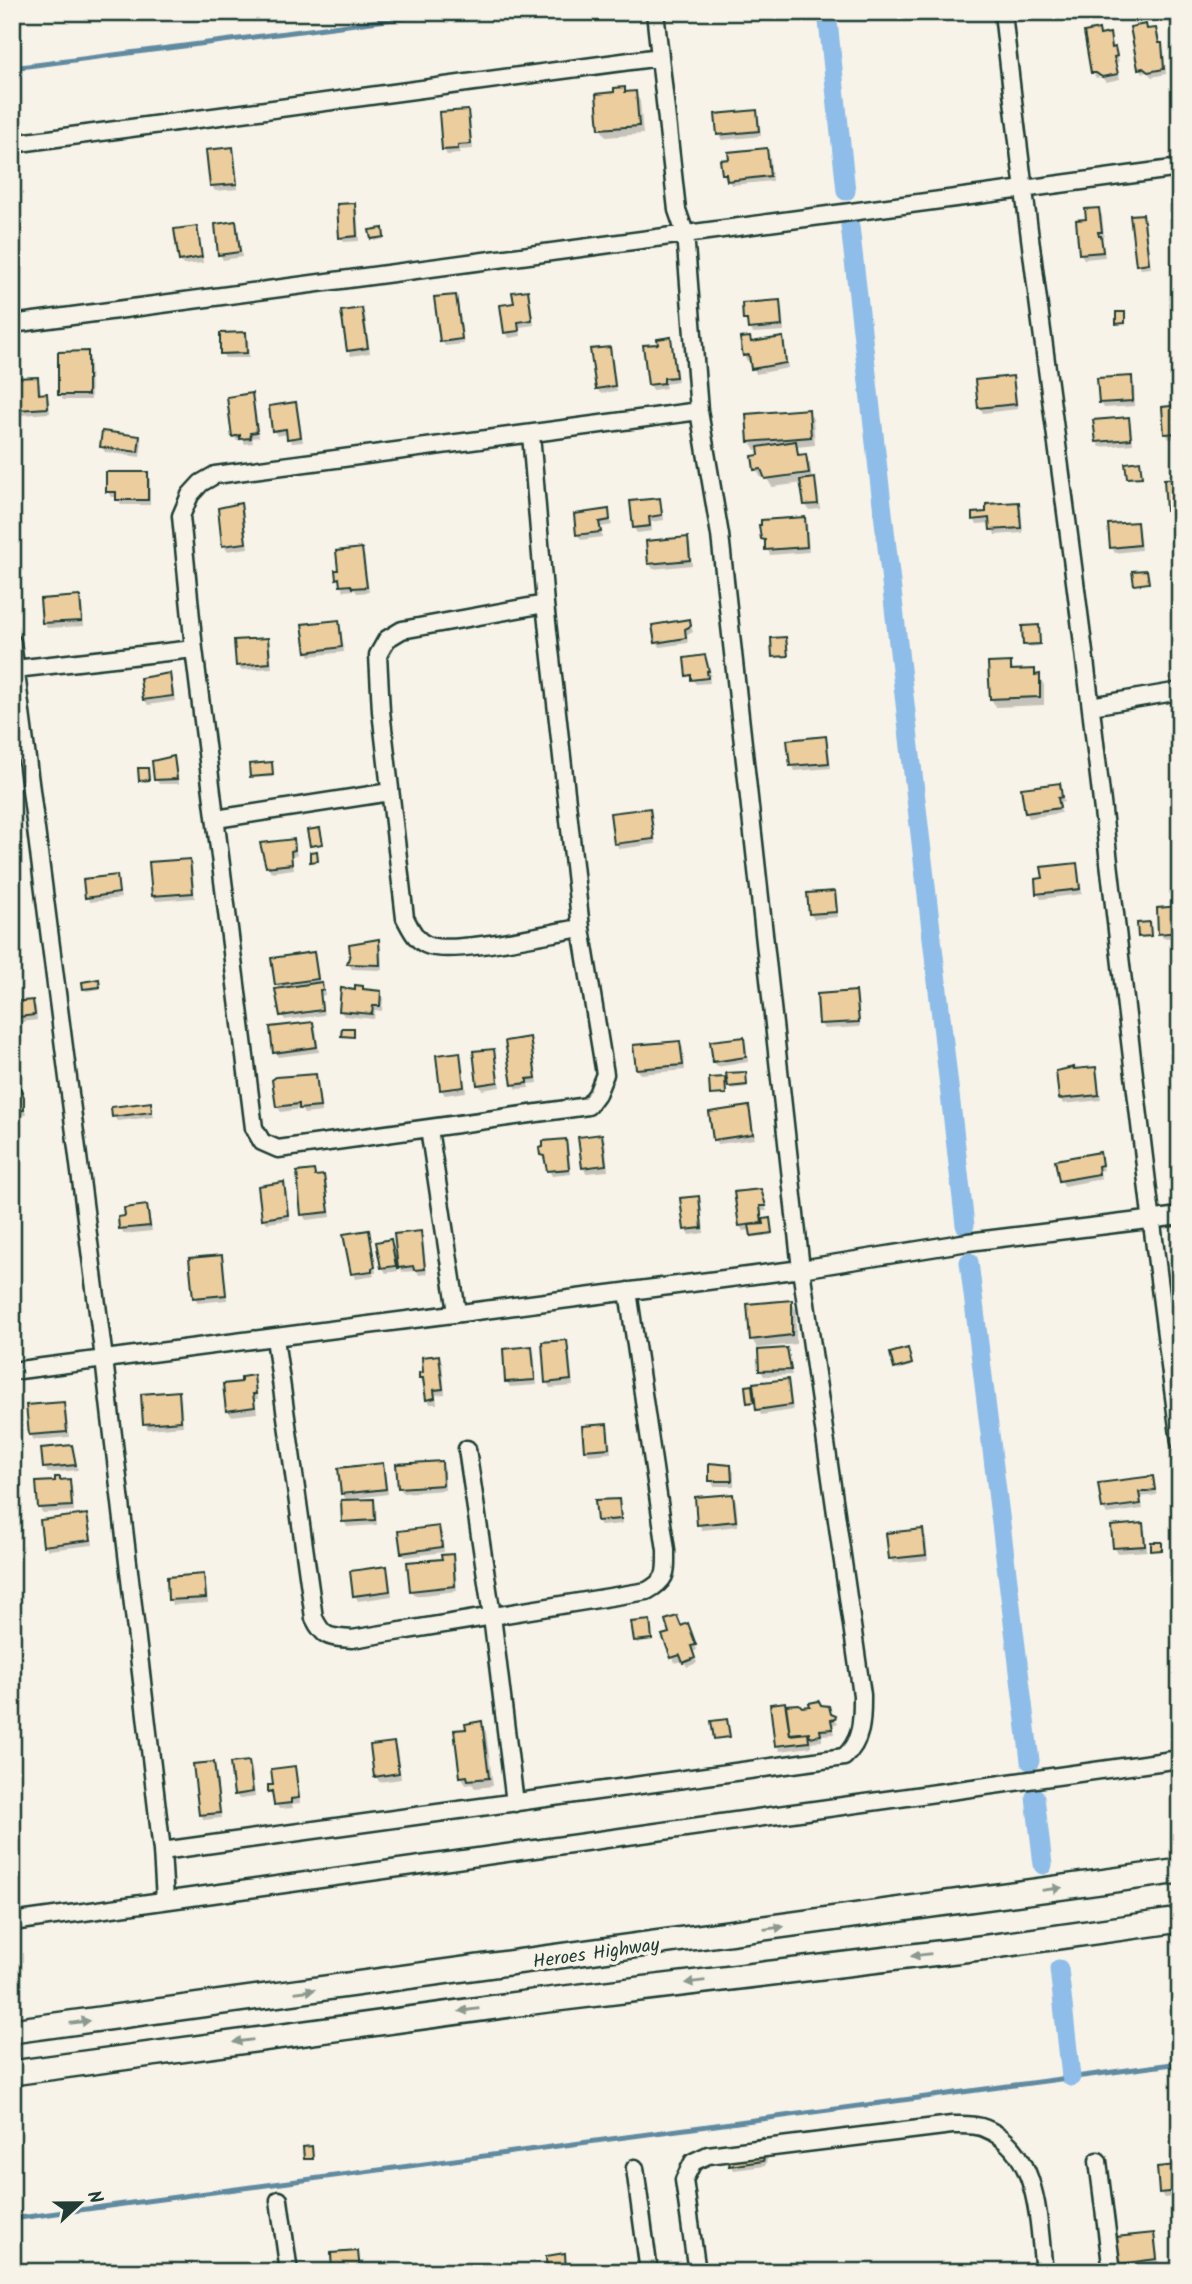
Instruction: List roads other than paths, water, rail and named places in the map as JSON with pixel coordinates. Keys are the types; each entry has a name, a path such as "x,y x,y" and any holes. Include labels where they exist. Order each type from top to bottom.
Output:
{"main road":[{"name":"Heroes Highway","path":"12,2031 1180,1871"},
{"name":"Heroes Highway","path":"12,2073 540,2000 988,1947 1180,1920"}],"street":[{"path":"162,1852 844,1757 854,1748 862,1725 862,1695 801,1269 720,535 699,411 685,233 677,210 655,12"},
{"path":"1003,12 1022,188 1091,706 1150,1221 1177,1399 1180,1442"},
{"path":"12,145 660,57"},
{"path":"12,324 1180,168"},
{"path":"531,434 545,604 581,928 605,1074 589,1106 278,1149 262,1142 254,1128 194,649 181,516 190,495 201,483 215,475 699,411"},
{"path":"545,604 402,631 387,639 378,655 381,711 405,918 414,936 427,945 469,945 581,928"},
{"path":"12,642 104,1359 162,1852 165,1900"},
{"path":"15,669 194,649"},
{"path":"1091,706 1180,691"},
{"path":"216,818 390,792"},
{"path":"429,1129 457,1312"},
{"path":"12,1371 628,1292 801,1269 968,1242 1180,1216"},
{"path":"275,1338 314,1618 320,1631 329,1637 352,1639 647,1591 662,1582 666,1573 666,1550 628,1292"},
{"path":"467,1450 492,1616 515,1802"},
{"path":"12,1922 1180,1759"},
{"path":"697,2272 684,2180 693,2162 708,2155 952,2125 982,2127 1005,2139 1020,2154 1034,2192 1044,2272"},
{"path":"1098,2161 1112,2272"},
{"path":"635,2168 649,2272"},
{"path":"279,2200 289,2272"}],"waterway":[{"path":"12,68 450,12"},
{"path":"827,12 846,191"},
{"path":"850,226 965,1225"},
{"path":"969,1262 1030,1761"},
{"path":"1035,1797 1043,1865"},
{"path":"1059,1969 1071,2077"},
{"path":"12,2219 1180,2063"}]}
